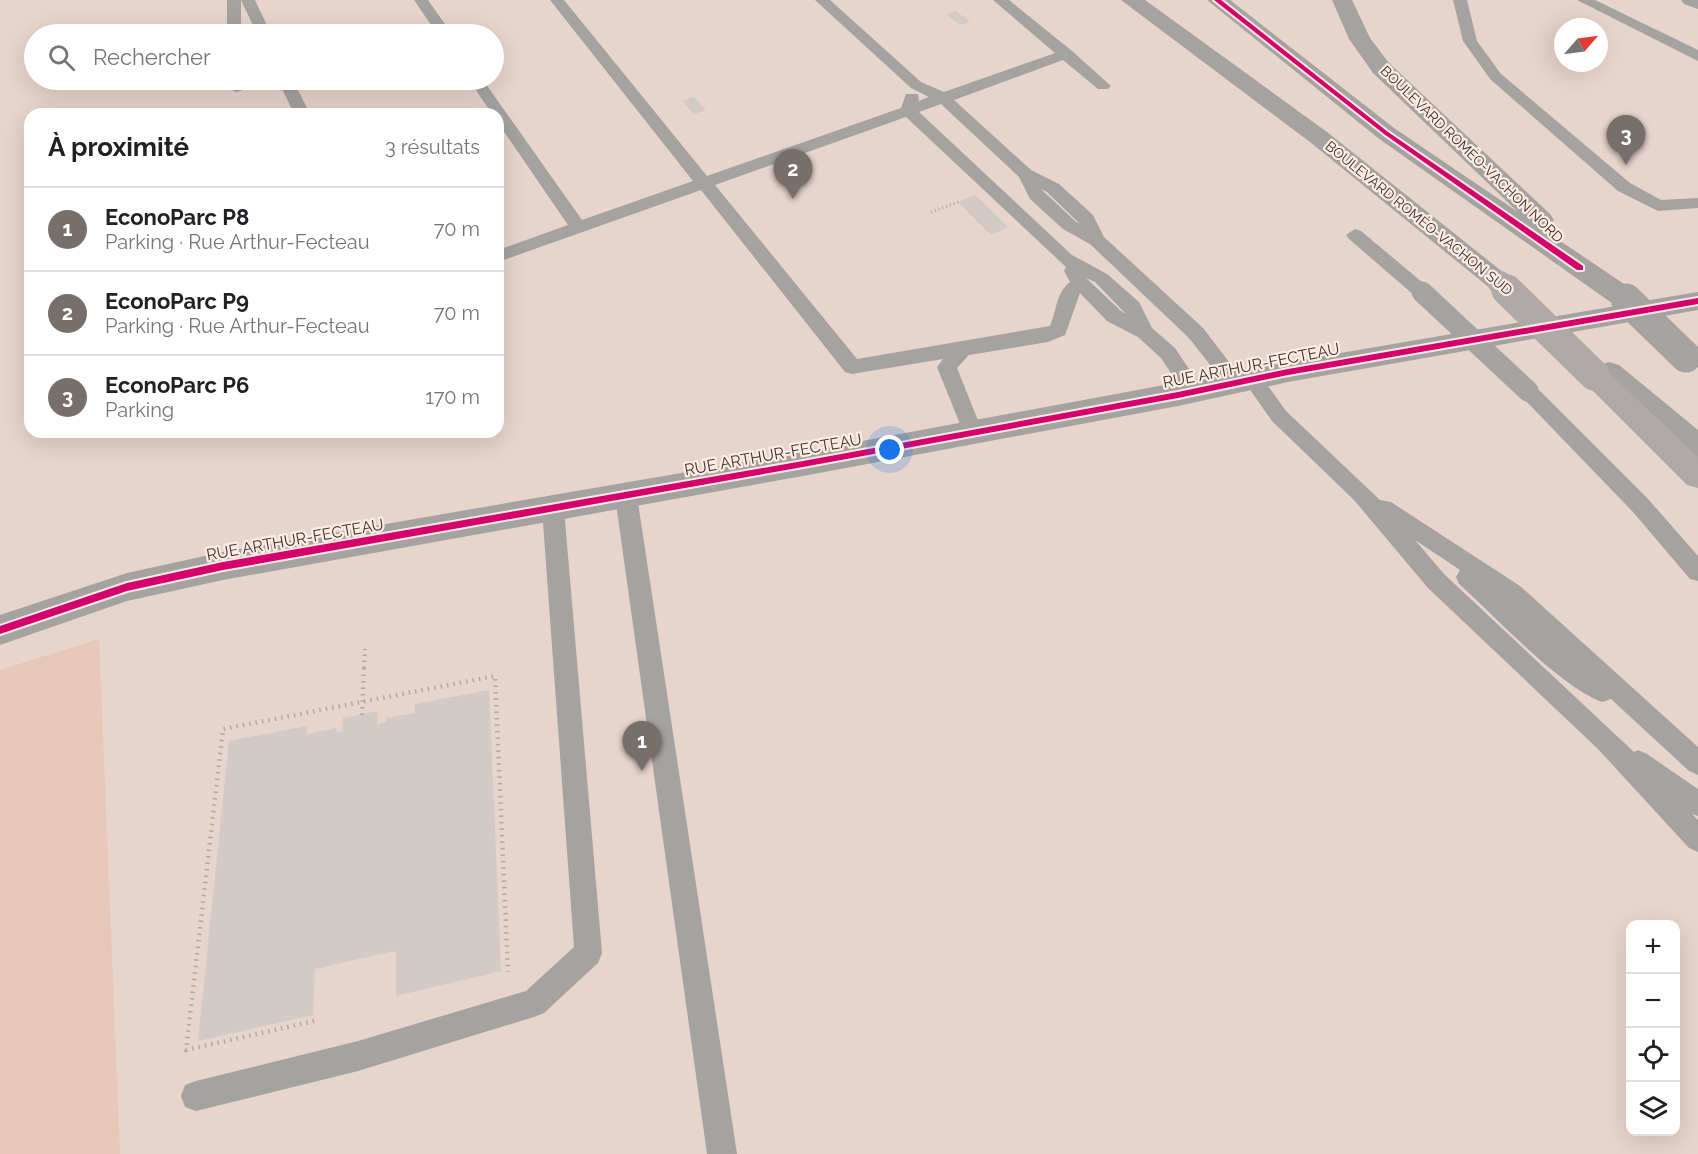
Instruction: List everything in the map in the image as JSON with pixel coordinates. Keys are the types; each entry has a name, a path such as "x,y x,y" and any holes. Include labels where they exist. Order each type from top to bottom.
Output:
{"highway":[{"path":"1500,284 1601,374 1698,476"}],"street":[{"name":"BOULEVARD ROMÉO-VACHON SUD","path":"1131,0 1341,153 1500,284"},
{"path":"1217,0 1386,133 1585,268 1626,299 1692,363"},
{"name":"BOULEVARD ROMÉO-VACHON NORD","path":"1342,0 1360,39 1381,68 1585,268"},
{"path":"1691,0 1698,3"},
{"name":"RUE ARTHUR-FECTEAU","path":"0,630 102,594 151,580 974,433 1288,372 1698,301"},
{"path":"1601,374 1698,447"}],"lane":[{"path":"234,0 234,24"},
{"path":"248,0 259,24"},
{"path":"421,0 437,24"},
{"path":"556,0 852,368 1048,334 1058,330 1066,310 1068,293 1080,283"},
{"path":"822,0 916,85 944,98 1025,174 1036,195 1069,225 1096,240 1196,333 1362,494 1436,581 1607,741 1698,838"},
{"path":"1000,0 1103,86"},
{"path":"1460,0 1470,41 1496,77 1624,187 1658,206 1698,203"},
{"path":"1584,0 1698,56"},
{"path":"504,254 1067,54"},
{"path":"909,110 916,85"},
{"path":"291,90 299,108"},
{"path":"483,90 495,108"},
{"path":"909,110 1066,259 1101,278 1132,307 1145,332 1178,365 1194,392"},
{"path":"504,120 578,227"},
{"path":"1355,235 1422,292 1527,391 1641,507 1698,572"},
{"path":"1066,259 1080,283 1114,316 1145,332"},
{"path":"962,350 947,367 974,433"},
{"path":"1362,494 1414,528 1562,663 1679,746 1698,763"},
{"path":"626,496 722,1154"},
{"path":"196,1096 358,1056 534,1003 588,953 553,509"},
{"path":"1607,741 1698,804"}],"path":[{"path":"931,212 958,202"},
{"path":"362,715 365,649"},
{"path":"314,1021 186,1050 223,729 495,676 508,976"}],"shaded area":[{"path":"0,0 1698,0 1698,1154 0,1154"},
{"path":"99,639 120,1154 0,1154 0,670"}],"building":[{"path":"956,11 970,22 960,25 946,14"},
{"path":"694,97 706,110 694,114 682,101"},
{"path":"975,195 1008,227 991,235 958,202"},
{"path":"489,690 501,971 396,996 396,951 358,959 315,969 313,1015 198,1041 229,741 307,726 307,734 337,728 336,732 342,731 343,718 378,711 377,724 387,722 386,718 415,713 415,704"}],"cycle path":[{"path":"1217,0 1386,133 1580,268"},
{"path":"0,630 127,587 223,566 803,464 1178,395 1288,372 1698,301"}],"place":[{"name":"EconoParc P6","path":"1626,165"},
{"name":"EconoParc P9","path":"793,199"},
{"name":"EconoParc P8","path":"642,771"}]}
